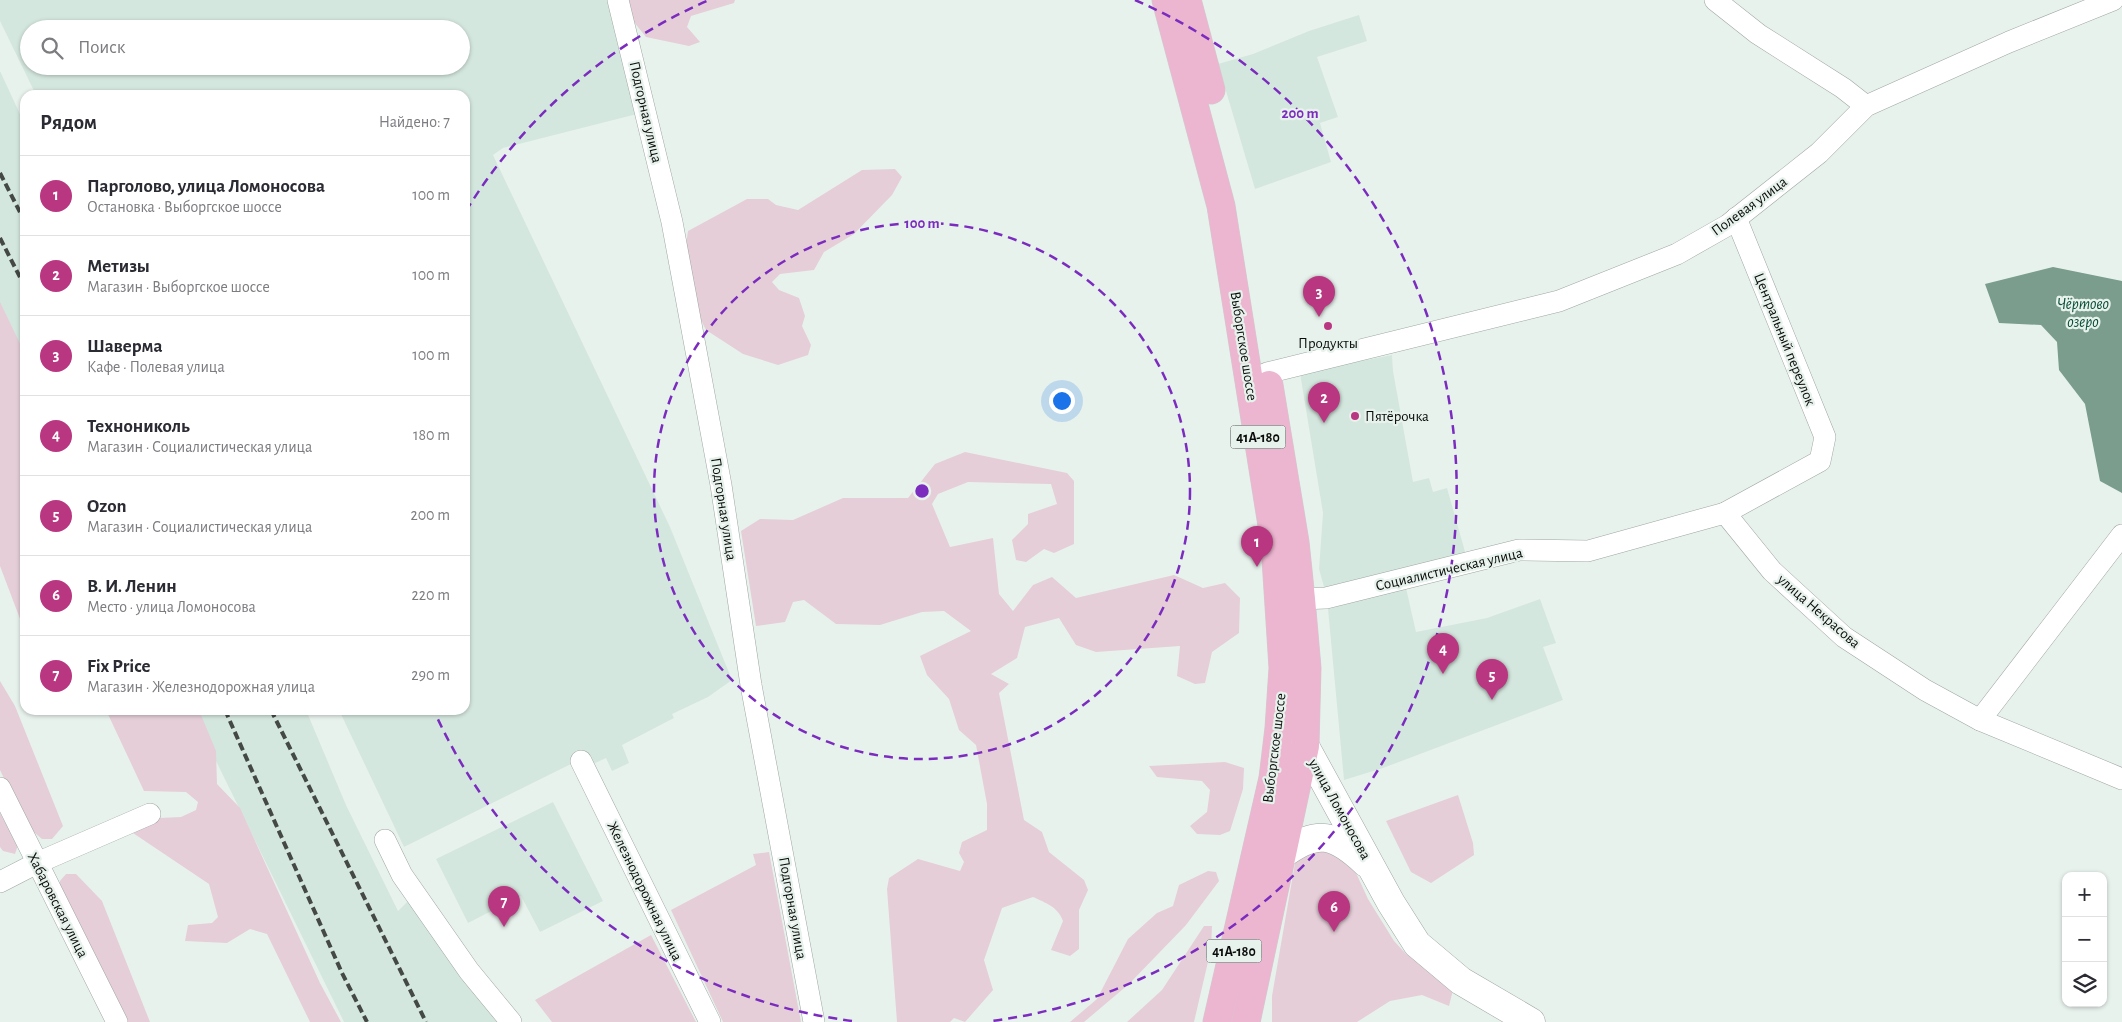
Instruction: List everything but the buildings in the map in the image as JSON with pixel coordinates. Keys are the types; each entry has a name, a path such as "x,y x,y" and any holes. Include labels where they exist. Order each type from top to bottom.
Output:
{"main road":[{"name":"Выборгское шоссе","path":"1166,0 1221,206 1275,544 1283,668 1273,778 1217,1022"},
{"name":"Выборгское шоссе","path":"1187,0 1238,199 1294,534 1308,668 1305,746 1246,1022"}],"street":[{"name":"Подгорная улица","path":"618,0 674,231 721,485 751,685 814,1022"},
{"path":"1715,0 1758,34 1842,88 1866,106"},
{"name":"Полевая улица","path":"1267,373 1559,301 1677,254 1728,225 1820,153 1866,106 2009,42 2113,0"},
{"name":"Центральный переулок","path":"1736,218 1825,437 1820,461"},
{"name":"Социалистическая улица","path":"1301,599 1326,598 1519,550 1588,551 1726,513 1820,461"},
{"name":"улица Некрасова","path":"1726,513 1772,571 1844,637 1925,690 1980,720 2122,779"},
{"path":"1980,720 2122,535"},
{"name":"улица Ломоносова","path":"1305,746 1391,903 1417,944 1460,981 1531,1022"},
{"name":"Железнодорожная улица","path":"581,760 710,1022"},
{"name":"Хабаровская улица","path":"0,788 117,1022"},
{"path":"0,882 37,863 150,814"},
{"name":"улица Ломоносова","path":"1282,855 1307,838 1329,838 1351,849 1375,871"},
{"path":"385,840 402,876 469,970 511,1022"}],"shaded area":[{"path":"0,0 611,0 637,114 503,148 493,155 670,527 732,680 708,697 672,714 674,718 622,745 629,763 612,771 606,758 593,764 589,755 404,847 341,715 470,715 470,90 34,90 26,75 470,75 470,20 20,20 20,62 0,21"},
{"path":"628,0 735,0 734,3 691,16 687,27 700,42 689,46 646,37 634,22"},
{"path":"1359,15 1367,41 1317,57 1338,117 1320,123 1331,162 1255,189 1218,64 1253,54 1309,31"},
{"path":"0,71 20,114 20,357 0,316"},
{"path":"895,169 902,177 892,195 854,234 824,252 814,270 780,274 772,282 779,290 799,298 805,316 802,326 811,345 808,355 778,365 743,354 706,330 695,308 684,257 688,231 747,199 768,199 776,205 798,210 862,170"},
{"path":"0,302 20,344 20,619 0,566"},
{"path":"1392,355 1393,371 1413,482 1429,478 1433,492 1447,488 1466,555 1326,594 1319,569 1323,513 1300,373"},
{"path":"965,452 1067,473 1074,481 1074,544 1054,553 1044,549 1026,562 1016,560 1012,540 1028,524 1028,514 1057,504 1051,484 968,482 938,494 932,504 950,547 993,538 999,594 1013,611 1033,585 1052,577 1076,598 1174,575 1203,588 1225,583 1240,598 1239,633 1212,652 1205,683 1195,684 1177,676 1180,646 1096,652 1076,645 1059,618 1025,627 1017,658 991,674 1009,684 999,693 1024,820 1042,832 1049,852 1084,880 1088,890 1079,910 1079,949 1070,956 1051,950 1063,921 1058,912 1047,904 1033,897 1002,908 984,960 993,990 965,1022 954,1018 950,1022 897,1022 887,889 889,878 918,859 960,871 964,862 959,853 962,842 987,830 987,804 976,745 959,730 949,699 927,675 920,656 971,631 944,611 922,612 880,625 836,624 804,600 793,602 785,622 756,626 741,531 760,519 793,520 843,498 908,498 935,464"},
{"path":"1406,588 1416,632 1487,618 1540,599 1556,643 1543,647 1563,700 1383,768 1344,780 1328,609"},
{"path":"0,681 15,706 63,826 52,839 42,839 28,827 0,770"},
{"path":"108,715 201,715 216,751 217,784 240,808 320,983 341,1022 310,1022 267,934 250,929 227,943 185,941 188,925 212,923 218,917 209,884 124,827 138,819 181,817 196,810 198,802 186,792 144,791"},
{"path":"193,715 308,715 346,805 398,911 408,901 497,1022 344,1022"},
{"path":"1225,762 1244,768 1243,789 1230,831 1220,835 1197,834 1190,826 1207,812 1210,790 1202,781 1157,777 1149,766"},
{"path":"1458,795 1473,843 1474,855 1431,883 1411,872 1386,821"},
{"path":"553,802 603,901 540,932 521,896 468,923 436,859"},
{"path":"0,813 18,845 15,854 3,851 0,847"},
{"path":"1320,845 1351,862 1368,899 1394,941 1406,954 1421,963 1453,990 1449,1006 1422,995 1390,1001 1357,1022 1272,1022 1272,996 1295,863 1306,849"},
{"path":"769,852 801,1022 723,1022 671,910 756,865 753,854"},
{"path":"1208,871 1216,872 1219,881 1186,925 1129,984 1084,1022 1070,1022 1097,999 1128,939 1157,913 1173,906 1179,885"},
{"path":"66,874 76,874 102,901 150,1022 127,1022 60,890 60,881"},
{"path":"1204,926 1212,926 1211,949 1194,1022 1127,1022 1162,990"},
{"path":"651,935 696,1022 552,1022 535,1000"}],"water":[{"name":"Чёртово озеро","path":"2053,267 2122,281 2122,493 2100,481 2085,404 2059,370 2057,342 2041,325 1999,323 1985,284"}],"railway":[{"path":"0,173 20,212"},
{"path":"0,238 20,277"},
{"path":"227,715 342,973 367,1022"},
{"path":"273,715 426,1022"}],"place":[{"name":"Шаверма","path":"1319,317"},
{"name":"Продукты","path":"1328,326"},
{"name":"Пятёрочка","path":"1355,416"},
{"name":"Метизы","path":"1324,423"},
{"name":"Парголово, улица Ломоносова","path":"1257,567"},
{"name":"Технониколь","path":"1443,674"},
{"name":"Ozon","path":"1492,700"},
{"name":"Fix Price","path":"504,927"},
{"name":"В. И. Ленин","path":"1334,932"}]}
